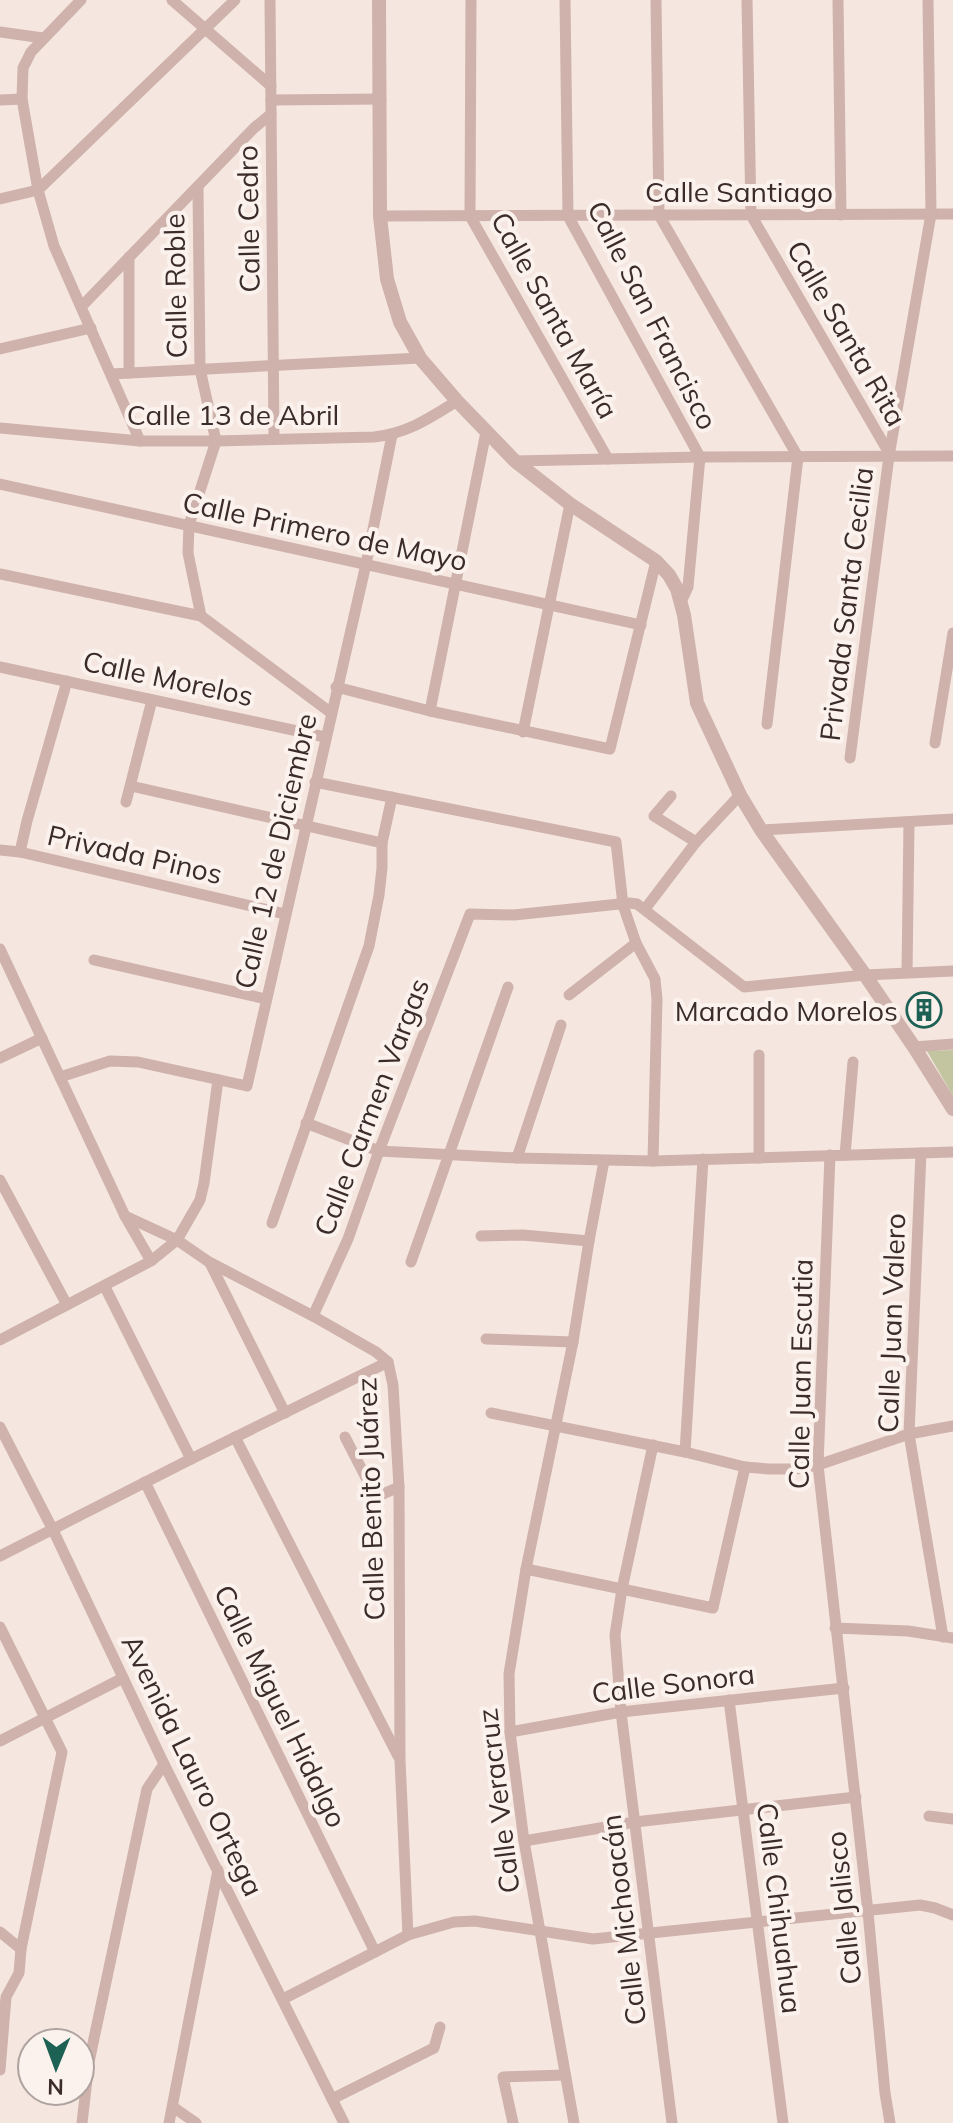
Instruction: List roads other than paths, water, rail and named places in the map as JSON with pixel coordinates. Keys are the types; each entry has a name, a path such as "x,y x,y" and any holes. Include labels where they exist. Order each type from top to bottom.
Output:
{"street":[{"path":"81,0 31,52 23,68 22,99 38,190 54,246 140,441"},
{"path":"172,0 271,86"},
{"path":"0,199 38,190 235,0"},
{"name":"Calle Cedro","path":"270,0 274,438"},
{"path":"379,0 380,216 387,279 400,322 420,358 515,461 570,504 656,561 669,575 681,602 697,703 740,795 761,830 914,1047 953,1109"},
{"name":"Calle Santa María","path":"471,0 470,216 608,459"},
{"name":"Calle San Francisco","path":"565,0 568,216 700,457 688,587 681,602"},
{"path":"656,0 659,215 798,457 767,724"},
{"name":"Calle Santa Rita","path":"747,0 751,215 889,455"},
{"path":"838,0 841,215"},
{"name":"Privada Santa Cecilia","path":"850,758 889,455 931,214 928,0"},
{"path":"0,32 43,38"},
{"path":"0,100 22,99"},
{"path":"271,100 381,99"},
{"path":"82,306 271,114"},
{"name":"Calle Roble","path":"198,188 200,369 216,441"},
{"name":"Calle Santiago","path":"380,216 953,214"},
{"path":"129,257 129,373"},
{"path":"0,349 91,328"},
{"path":"111,374 420,358"},
{"name":"Calle 13 de Abril","path":"0,428 140,441 392,435 417,426 457,401"},
{"path":"430,711 486,432"},
{"name":"Calle 12 de Diciembre","path":"218,1080 247,1086 366,564 392,435"},
{"path":"201,616 188,553 189,525 216,441"},
{"path":"515,461 953,456"},
{"name":"Calle Primero de Mayo","path":"0,484 641,625"},
{"path":"523,732 570,504"},
{"path":"336,687 430,711 610,749 656,561"},
{"path":"0,574 201,616 330,712"},
{"path":"935,743 953,633"},
{"name":"Calle Morelos","path":"0,667 325,737"},
{"path":"20,852 67,681"},
{"path":"126,802 152,700"},
{"path":"315,782 616,842 623,905 636,943 655,979 653,1161"},
{"path":"131,786 382,843"},
{"path":"645,909 696,842 740,795"},
{"path":"671,796 654,816 696,842"},
{"path":"272,1223 369,946 381,882 382,843 392,797"},
{"path":"761,830 953,819"},
{"path":"907,972 909,823"},
{"name":"Privada Pinos","path":"0,850 20,852 285,914"},
{"path":"623,905 637,904 645,909 744,987 865,975 953,971"},
{"name":"Calle Carmen Vargas","path":"313,1316 348,1239 470,914 514,915 623,905"},
{"path":"569,995 636,943"},
{"path":"0,949 125,1216 151,1261"},
{"path":"94,960 266,999"},
{"path":"411,1262 508,987"},
{"path":"517,1158 561,1025"},
{"path":"0,1058 42,1038"},
{"path":"914,1047 953,1044"},
{"path":"759,1055 759,1158"},
{"path":"0,1340 151,1261 177,1240 200,1200 204,1183 218,1080 138,1062 110,1061 60,1077"},
{"path":"845,1155 853,1062"},
{"path":"306,1123 379,1151 449,1155 653,1161 953,1152"},
{"name":"Calle Juan Valero","path":"921,1153 909,1434 948,1638"},
{"name":"Calle Juan Escutia","path":"830,1155 818,1465 844,1688"},
{"path":"685,1452 703,1159"},
{"name":"Calle Veracruz","path":"574,2123 524,1841 510,1732 509,1674 526,1569 573,1342 604,1161"},
{"path":"0,1180 67,1305"},
{"name":"Calle Benito Juárez","path":"125,1216 177,1240 209,1262 313,1316 388,1362 393,1385 399,1487 400,1760 408,1935"},
{"path":"481,1236 523,1235 589,1241"},
{"path":"209,1262 285,1413"},
{"path":"105,1287 191,1459"},
{"path":"486,1339 573,1342"},
{"path":"0,1556 388,1362"},
{"path":"491,1413 745,1467 796,1469 818,1465 909,1434 953,1426"},
{"name":"Avenida Lauro Ortega","path":"0,1427 344,2123"},
{"path":"235,1437 400,1760"},
{"path":"345,1437 376,1497 399,1487"},
{"name":"Calle Michoacán","path":"653,1445 615,1635 621,1712 672,2123"},
{"path":"526,1569 713,1608 745,1467"},
{"name":"Calle Miguel Hidalgo","path":"145,1482 375,1952"},
{"path":"0,1627 62,1752 21,1949 19,1973 3,1996 0,2070"},
{"path":"835,1628 908,1631 948,1638"},
{"path":"0,1741 123,1678"},
{"name":"Calle Sonora","path":"510,1732 621,1712 844,1688"},
{"name":"Calle Jalisco","path":"844,1688 890,2123"},
{"name":"Calle Chihuahua","path":"729,1700 783,2123"},
{"path":"82,2123 89,2062 147,1789 164,1764"},
{"path":"524,1841 635,1822 856,1797"},
{"path":"929,1816 953,1819"},
{"path":"169,2123 218,1870"},
{"path":"283,1999 408,1935 454,1922 475,1921 593,1939 920,1905 953,1915"},
{"path":"0,1932 21,1949"},
{"path":"332,2099 434,2048 440,2027"},
{"path":"513,2123 503,2077 565,2075"},
{"path":"173,2107 196,2123"}],"place":[{"name":"Marcado Morelos","path":"924,1010"}]}
